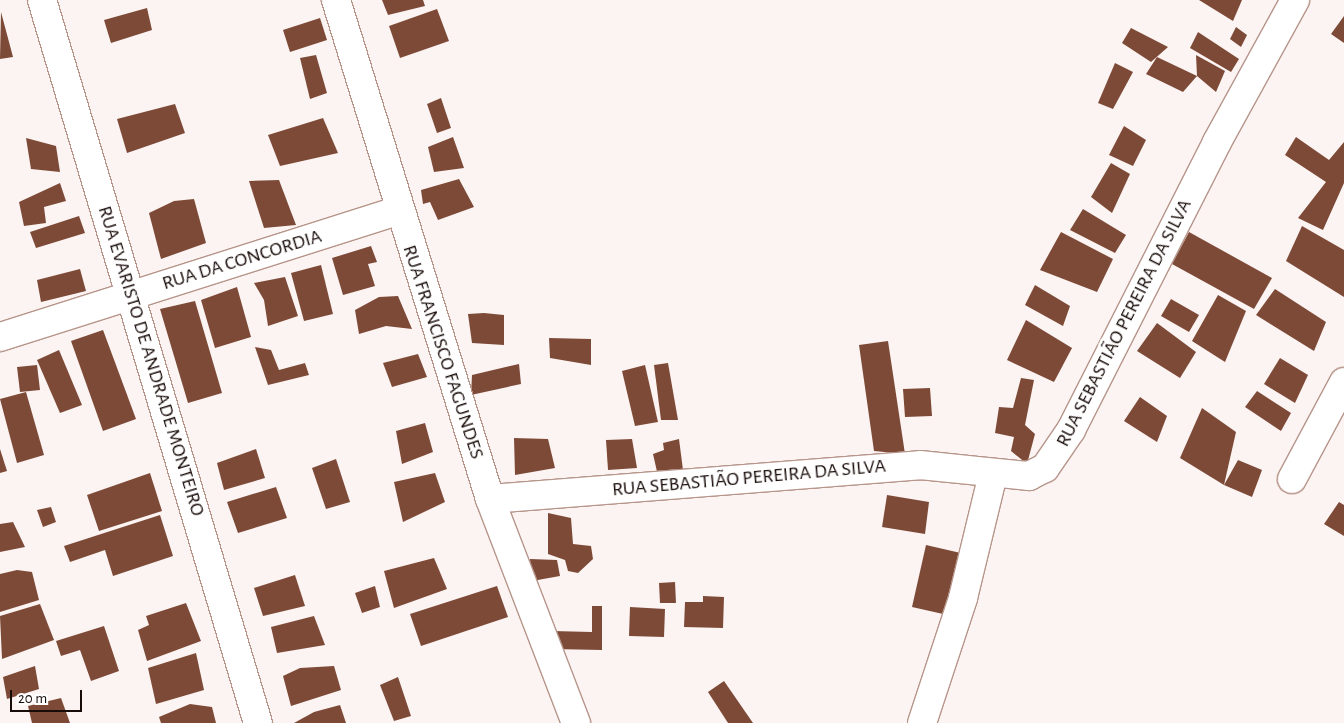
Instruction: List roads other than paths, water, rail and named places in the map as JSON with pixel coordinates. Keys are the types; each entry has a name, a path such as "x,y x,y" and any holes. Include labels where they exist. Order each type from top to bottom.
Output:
{"street":[{"name":"RUA EVARISTO DE ANDRADE MONTEIRO","path":"42,0 132,295 258,723"},
{"name":"RUA FRANCISCO FAGUNDES","path":"336,0 398,211 490,499 568,697 576,723"},
{"name":"RUA SEBASTIÃO PEREIRA DA SILVA","path":"490,499 920,465 994,474 1029,476 1045,468 1057,454 1295,0"},
{"name":"RUA DA CONCORDIA","path":"0,337 398,211"},
{"path":"1292,479 1344,382"},
{"path":"922,723 962,598 994,474"}]}
